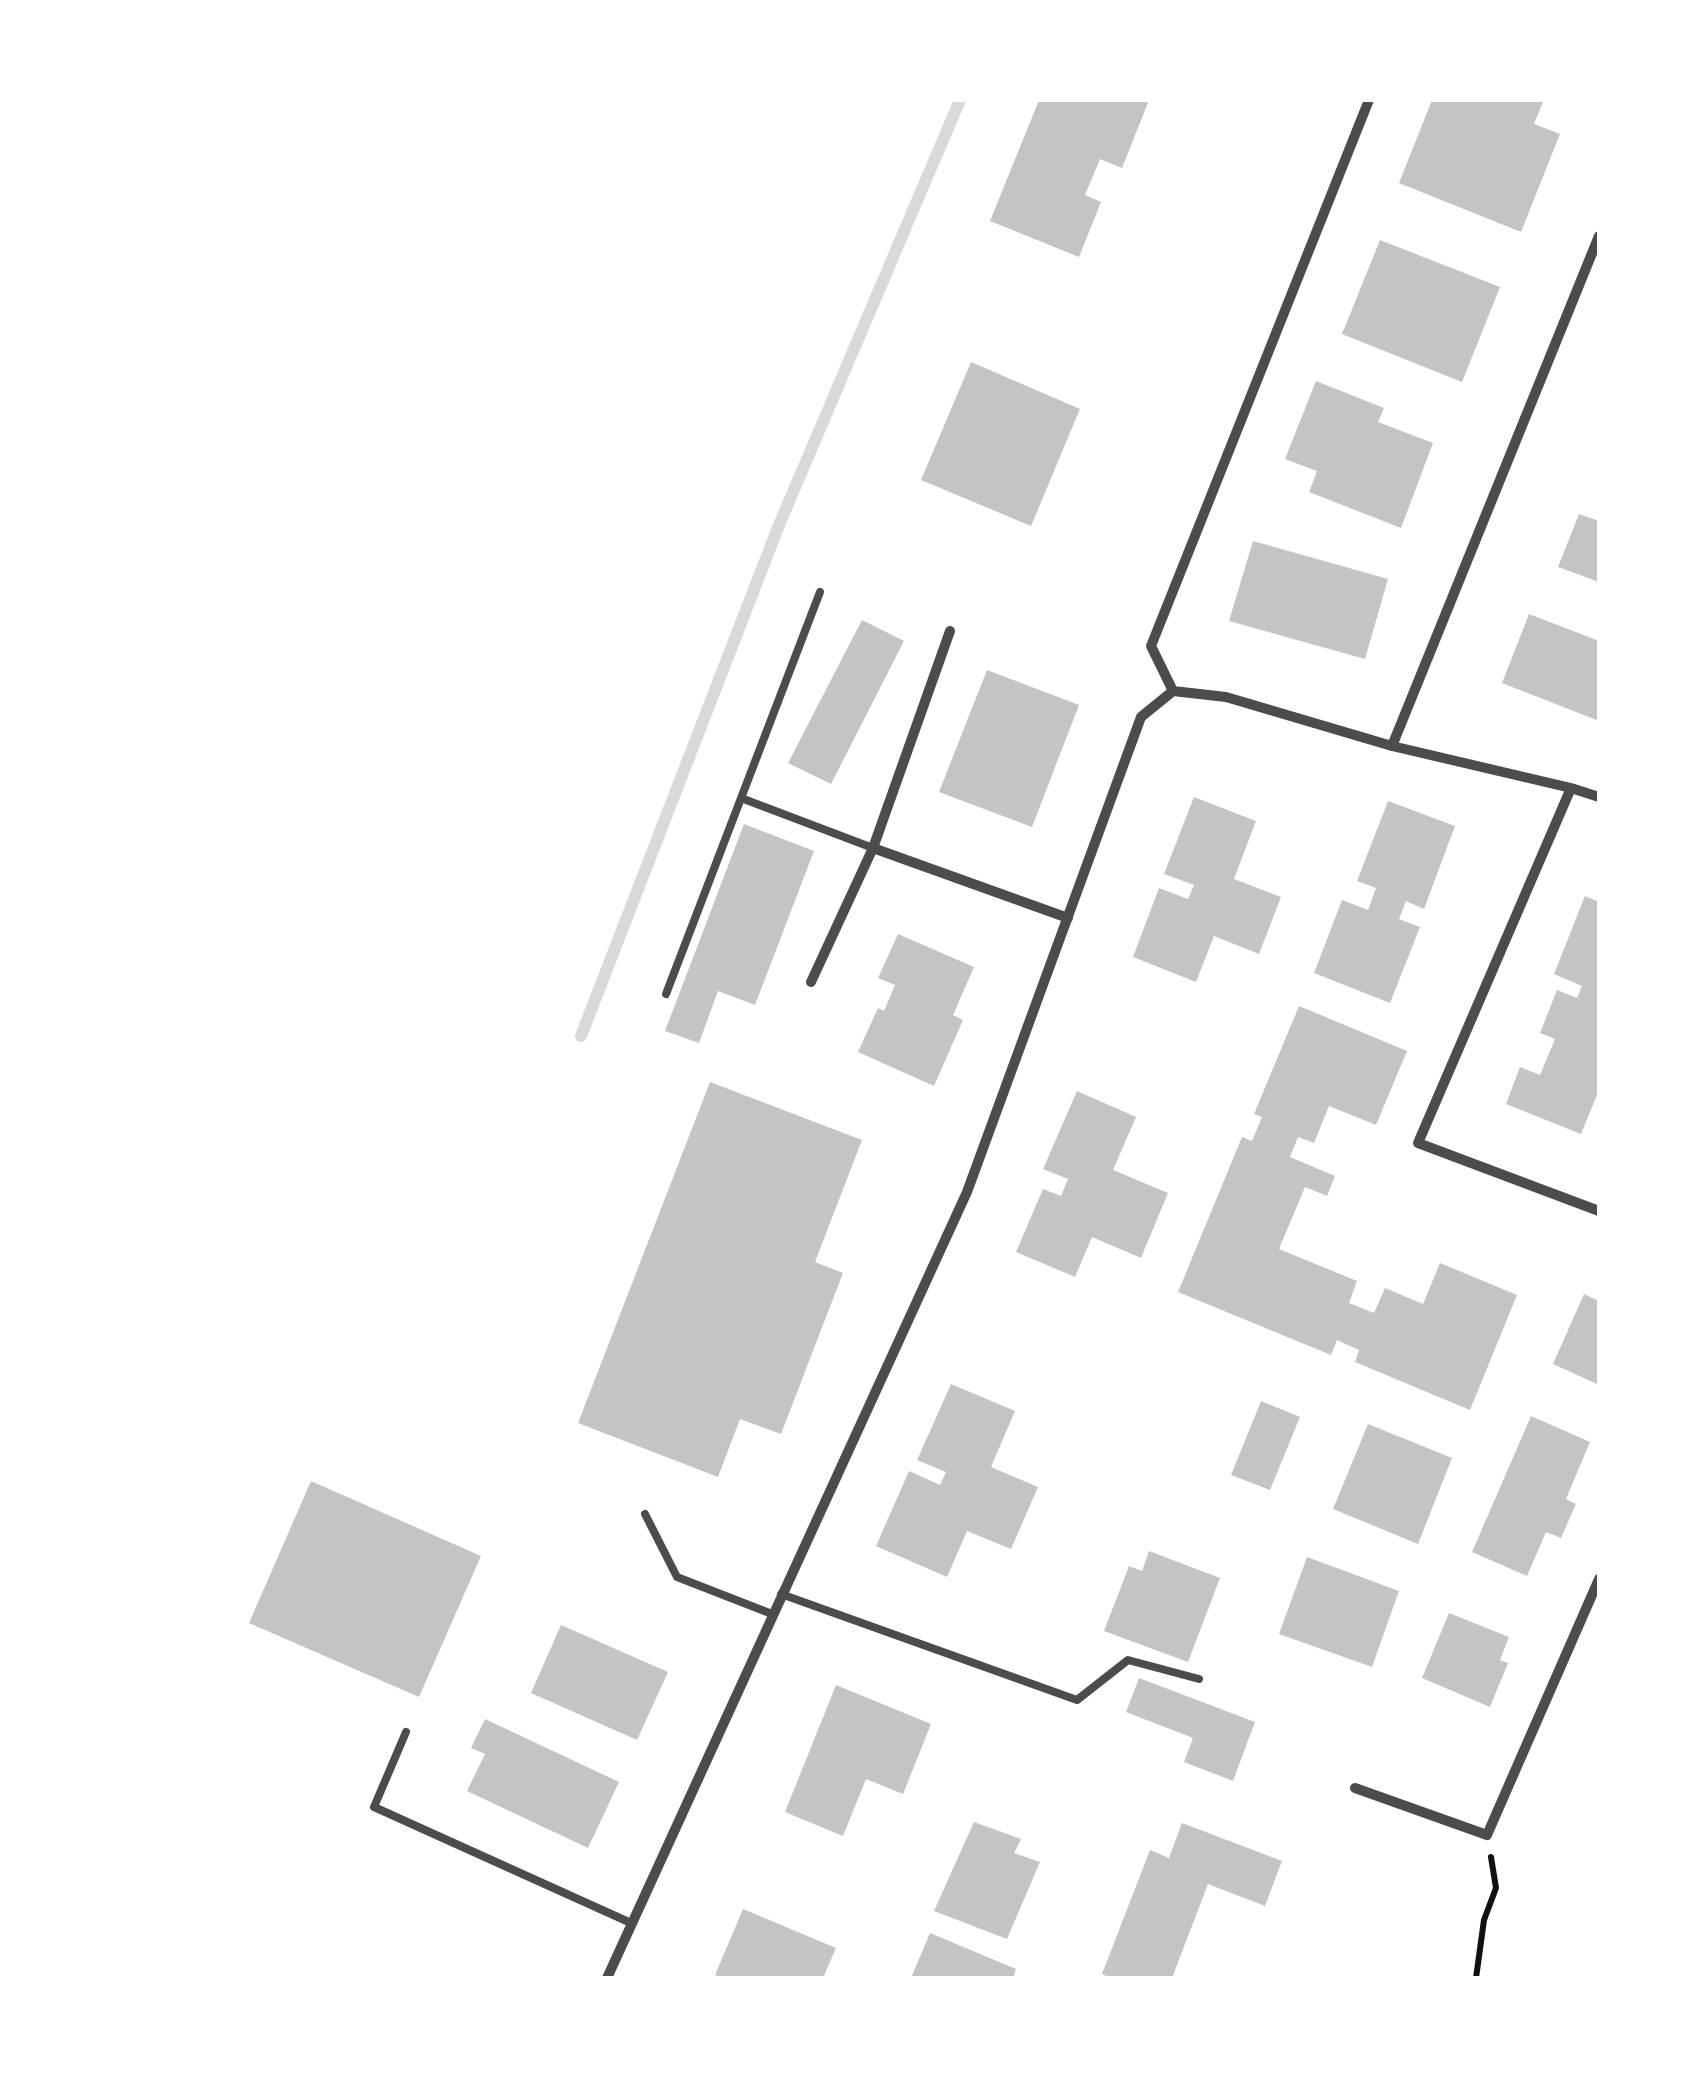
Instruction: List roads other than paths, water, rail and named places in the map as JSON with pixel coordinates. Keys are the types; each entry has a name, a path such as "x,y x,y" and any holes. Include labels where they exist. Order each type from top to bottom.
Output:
{"street":[{"path":"1173,691 1152,646 1369,100"},
{"path":"1392,746 1599,236"},
{"path":"810,982 873,848 950,631"},
{"path":"606,1978 967,1192 1141,716 1173,691 1226,697 1392,746 1599,798"},
{"path":"1571,788 1418,1142 1599,1210"},
{"path":"873,848 1068,918"},
{"path":"1355,1788 1487,1834 1599,1579"}],"lane":[{"path":"666,994 820,592"},
{"path":"740,798 873,848"},
{"path":"645,1514 676,1577 772,1614"},
{"path":"781,1594 1077,1700 1128,1660 1199,1679"},
{"path":"406,1732 374,1807 631,1923"}],"waterway":[{"path":"581,1036 779,525 960,100"}]}
